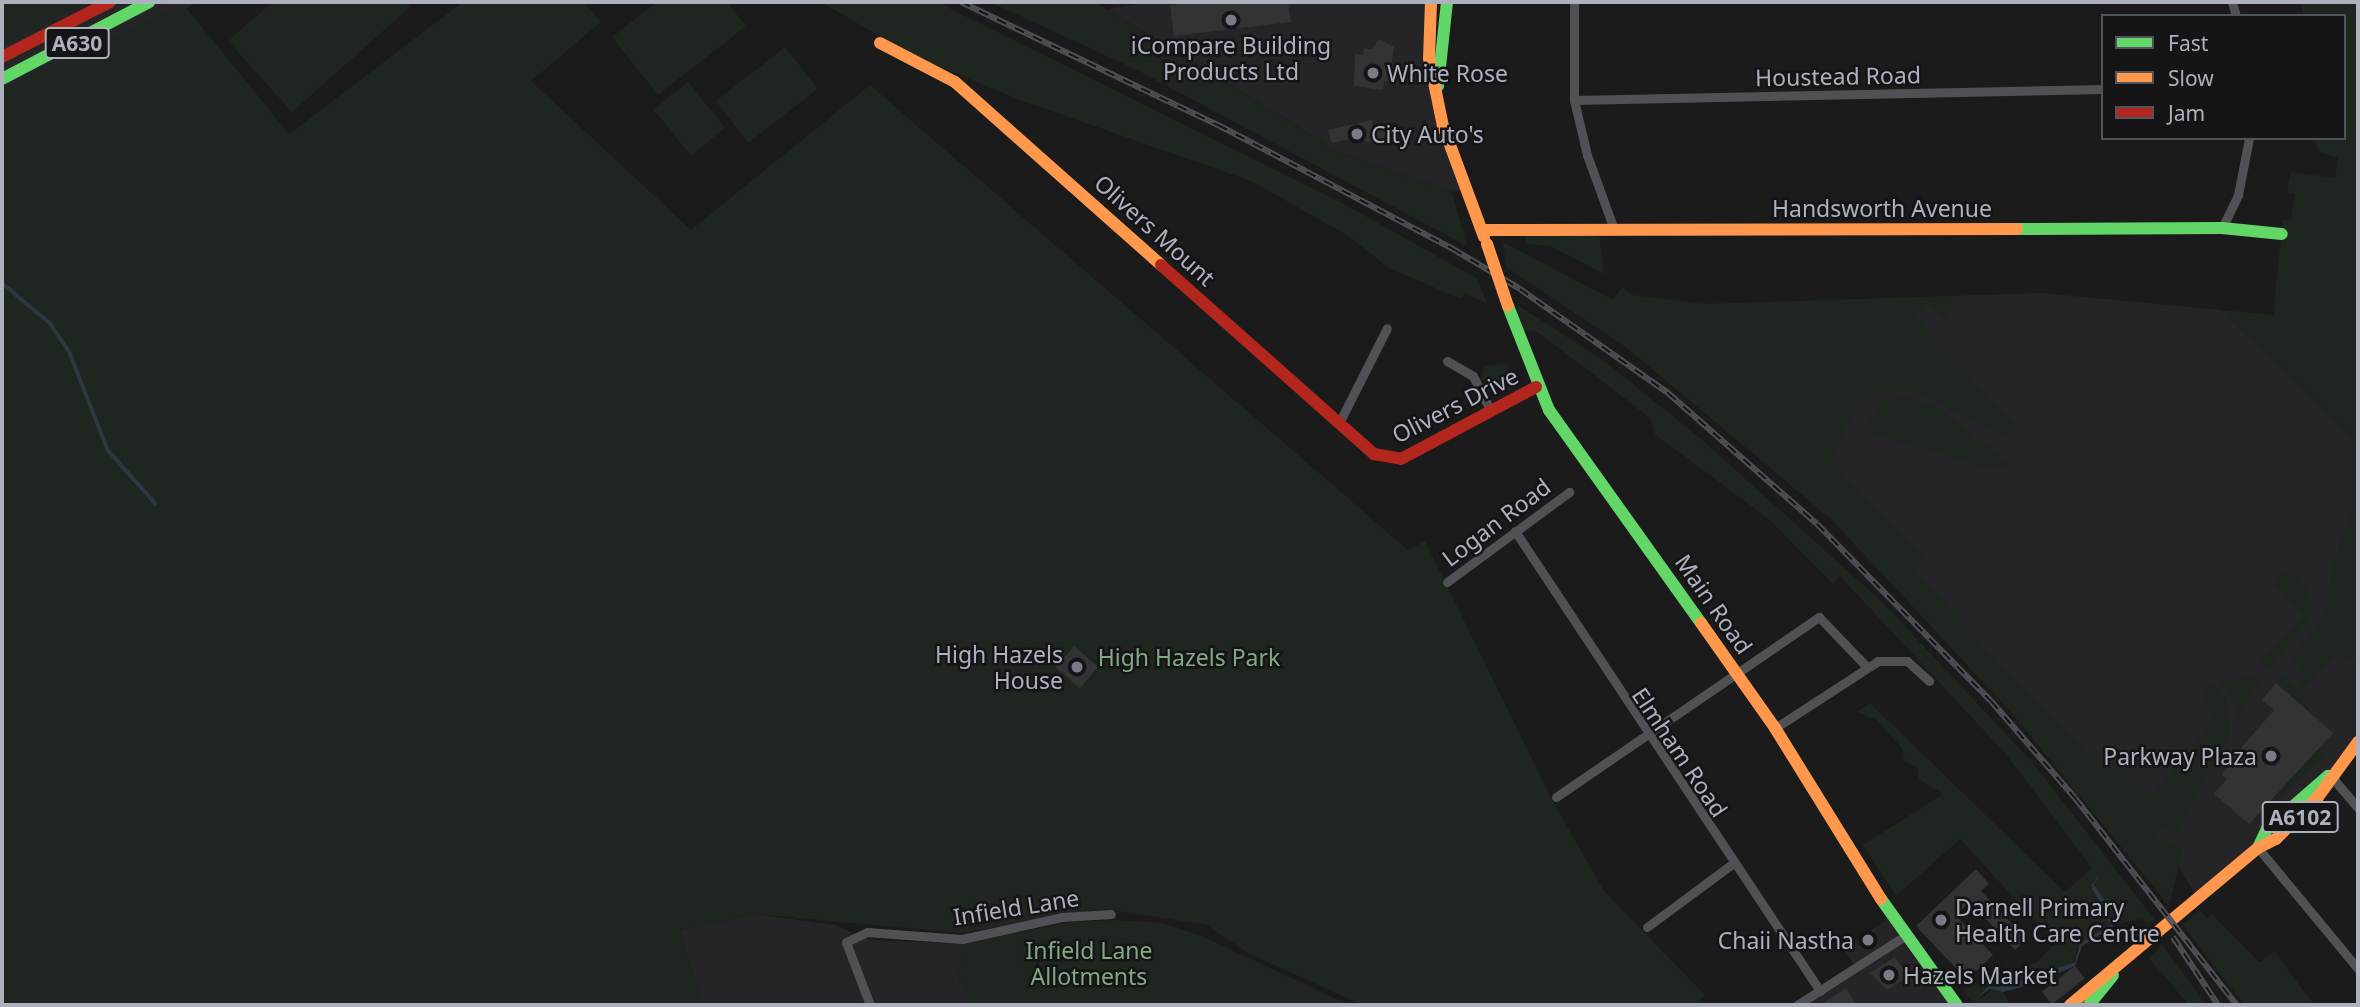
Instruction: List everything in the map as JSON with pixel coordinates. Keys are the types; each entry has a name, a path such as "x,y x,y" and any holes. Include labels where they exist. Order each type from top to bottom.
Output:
{"main road":[{"name":"A630","path":"2,57 110,2"},
{"name":"A630","path":"2,79 149,2"},
{"name":"Main Road","path":"1431,2 1427,44 1457,171 1482,230 1536,387 1775,728 1905,936 1941,989 1957,1005"},
{"path":"1438,93 1447,2"},
{"name":"Olivers Mount","path":"880,43 955,82 1374,454 1393,461"},
{"name":"Handsworth Avenue","path":"1482,230 2222,228 2282,234"},
{"name":"Olivers Drive","path":"1393,461 1536,387"},
{"name":"A6102","path":"2070,1005 2310,807 2330,775 2358,742"},
{"name":"A6102","path":"2090,1005 2124,958"},
{"name":"Main Road","path":"1941,989 1947,1005"}],"street":[{"path":"1574,2 1574,100 1587,155 1614,229"},
{"name":"Houstead Road","path":"1574,100 2101,89"},
{"path":"2222,228 2238,195 2249,140"},
{"path":"1339,423 1387,328"},
{"path":"1447,361 1474,376 1490,410"},
{"name":"Logan Road","path":"1447,582 1569,492"},
{"name":"Elmham Road","path":"1514,531 1643,732 1819,991"},
{"path":"1556,797 1643,732 1819,617 1867,667"},
{"path":"1775,728 1867,667 1894,658 1907,661 1929,681"},
{"path":"2330,775 2358,808"},
{"path":"2258,848 2358,969"},
{"path":"1647,927 1732,864"},
{"name":"Infield Lane","path":"870,1005 846,942 867,932 962,939 1062,917 1111,914"},
{"path":"1797,1005 1905,936"}],"shaded area":[{"path":"2,2 199,2 2,100"},
{"path":"1152,2 1438,2 1434,64 1463,190 1452,192 1341,153 1107,9"},
{"path":"2041,293 2221,310 2358,443 2358,749 2332,791 2198,899 2166,846 1668,327 1707,304"},
{"path":"2100,874 2094,885 2106,902 2113,927 2082,946 2075,966 2034,984 2003,992 1990,989 1977,998 1989,986 2005,986 2075,962 2080,943 2111,925 2091,886"},
{"path":"755,914 835,925 869,940 962,944 959,979 974,1005 702,1005 680,930"},
{"path":"1892,916 1955,1005 1797,1005 1856,968 1843,949"}],"green space":[{"path":"3,2 88,2 2,45"},
{"path":"272,2 405,2 410,7 292,112 228,41"},
{"name":"High Hazels Park","path":"463,2 584,2 601,22 531,81 691,230 870,85 1408,550 1425,541 1552,800 1604,891 1705,995 1697,1005 1363,1005 1248,953 1207,925 1106,909 961,933 755,914 680,930 702,1005 2,1005 2,89 183,4 289,134"},
{"path":"657,2 727,2 746,26 658,95 612,37"},
{"path":"821,2 937,2 1342,203 1478,279 1487,304 1465,293 1461,299 1389,268 1347,235 1251,181 1020,100 916,57"},
{"path":"990,2 1095,2 1341,153 1452,192 1467,246 1137,70"},
{"path":"2301,2 2358,2 2358,443 2221,310 2273,315 2283,220 2291,219 2295,194 2287,191 2291,172 2335,178 2338,158 2319,152 2315,140 2346,140 2346,14 2304,14"},
{"path":"785,47 818,89 748,143 716,101"},
{"path":"688,82 725,128 691,156 654,110"},
{"path":"1523,229 1599,233 1604,274 1550,246 1527,244"},
{"path":"1503,242 1613,300 1622,287 1632,295 1707,304 1963,296 1943,318 1928,304 1915,318 2017,425 2014,432 2002,435 1915,390 1878,391 1852,414 1831,460 1924,558 1914,570 1998,662 2112,771 2120,764 2151,797 2205,732 2212,717 2205,694 2213,684 2227,700 2230,733 2177,831 2159,829 2156,836 2183,849 2169,906 2012,713 1832,520 1627,348 1506,267"},
{"path":"1516,304 1604,361 1700,438 1882,602 2032,762 2154,919 2147,925 2142,919 2111,925 2076,948 2077,959 2066,967 2005,986 1989,986 1980,1000 1992,989 2003,992 2011,1005 1975,1005 1962,990 2036,963 2056,943 1960,839 1896,896 1863,845 1943,794 1919,779 1917,767 1905,762 1902,748 1876,720 1856,712 1870,703 2065,892 2092,868 2005,753 1839,575 1833,584 1770,520 1655,434 1650,418 1538,332 1524,330"},
{"path":"1507,363 1515,388 1501,393 1481,379 1484,367"},
{"path":"1906,397 1939,409 2011,465 1983,467 1872,433 1870,418 1882,401"},
{"path":"2358,498 2358,665 2337,654 2305,688 2303,700 2310,713 2275,683 2282,675 2296,687 2306,675 2291,661 2327,609 2332,565"},
{"path":"2281,574 2300,577 2313,604 2308,620 2268,668 2260,660 2304,617 2272,582"},
{"path":"2254,676 2260,680 2237,719 2234,702 2219,683"},
{"path":"2316,747 2325,754 2259,823 2253,819"},
{"path":"2200,910 2207,918 2212,914 2259,962 2275,952 2314,1005 2244,1005 2182,924"},
{"name":"Infield Lane Allotments","path":"1113,920 1163,923 1202,936 1349,1005 974,1005 959,979 962,944 1064,923"},
{"path":"2162,944 2206,1005 2189,1005 2149,958"}],"building":[{"name":"iCompare Building Products Ltd","path":"1196,2 1288,2 1291,22 1174,36 1170,5"},
{"name":"White Rose","path":"1379,39 1394,47 1389,82 1384,81 1383,90 1354,86 1355,54 1363,55 1364,48 1372,49"},
{"name":"City Auto's","path":"1372,120 1373,129 1386,130 1383,145 1350,139 1332,143 1328,130"},
{"name":"High Hazels House","path":"1074,646 1098,667 1080,688 1056,667"},
{"name":"Parkway Plaza","path":"2276,683 2333,733 2249,824 2214,794 2227,779 2222,775 2229,762 2274,710 2262,700"},
{"name":"Darnell Primary Health Care Centre","path":"1976,869 1989,884 1981,891 2026,939 2015,950 1970,902 1955,915 1993,955 1967,980 1916,926"},
{"name":"Hazels Market","path":"1895,957 1908,977 1887,990 1870,973"},
{"path":"2075,966 2085,979 2052,1004 2042,992"},
{"path":"1846,988 1856,1005 1820,1005"}],"waterway":[{"path":"2,283 50,323 70,353 108,450 156,504"}],"railway":[{"path":"961,2 1218,125 1453,249 1520,289 1668,393 1817,524 1991,701 2075,798 2237,1005"},
{"path":"2173,937 2218,1005"}],"traffic: fast":[{"path":"2,79 149,2"},
{"path":"1438,86 1447,2"},
{"path":"2017,229 2222,228 2282,234"},
{"path":"1508,306 1549,410 1701,623"},
{"path":"2258,848 2267,829 2328,776"},
{"path":"1881,899 1957,1005"},
{"path":"2089,1005 2113,975"}],"traffic: slow":[{"path":"1431,2 1429,58 1443,126 1484,237"},
{"path":"880,43 955,82 1161,265"},
{"path":"1482,230 2017,229"},
{"path":"1487,244 1508,306"},
{"path":"1701,623 1775,728 1881,899"},
{"path":"2070,1005 2258,848 2276,839 2318,797 2358,742"}],"traffic: jam":[{"path":"2,57 110,2"},
{"path":"1161,265 1374,454 1401,459 1536,387"}],"place":[{"name":"iCompare Building Products Ltd","path":"1231,20"},
{"name":"White Rose","path":"1373,73"},
{"name":"City Auto's","path":"1357,134"},
{"name":"High Hazels House","path":"1077,667"},
{"name":"Parkway Plaza","path":"2271,756"},
{"name":"Darnell Primary Health Care Centre","path":"1941,920"},
{"name":"Chaii Nastha","path":"1868,940"},
{"name":"Hazels Market","path":"1889,975"}]}
